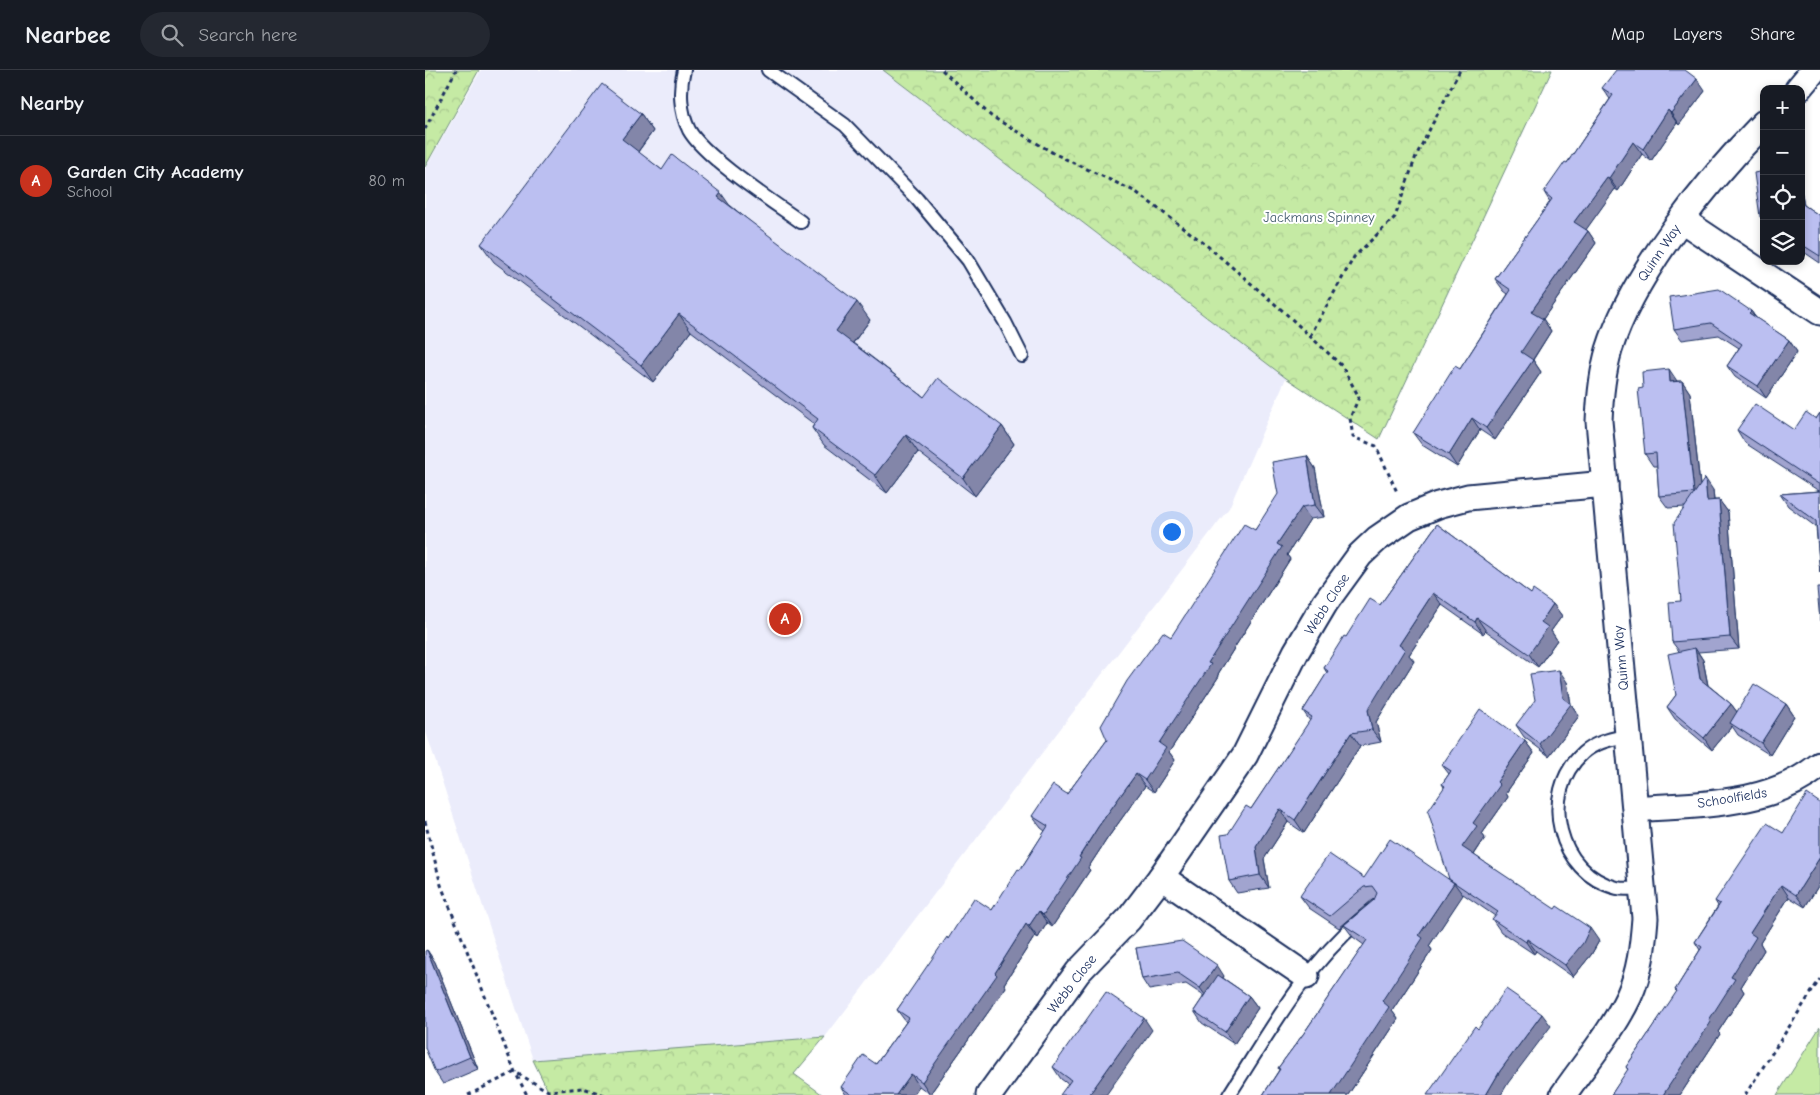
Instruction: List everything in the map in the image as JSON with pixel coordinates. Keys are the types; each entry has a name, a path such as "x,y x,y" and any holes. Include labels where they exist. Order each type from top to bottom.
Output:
{"street":[{"path":"1801,85 1814,70"},
{"name":"Quinn Way","path":"1563,1095 1615,1021 1629,996 1643,945 1644,888 1599,421 1601,385 1609,350 1636,287 1682,220 1714,178 1760,127"},
{"name":"Quinn Way","path":"1682,220 1820,312"},
{"name":"Webb Close","path":"989,1095 1078,972 1129,919 1161,877 1245,755 1296,652 1325,603 1360,555 1377,540 1409,518 1438,505 1468,497 1605,484"},
{"name":"Schoolfields","path":"1636,808 1751,798 1790,785 1820,765"},
{"path":"1161,877 1306,976"}],"lane":[{"path":"684,70 680,100 689,130 705,150 801,222"},
{"path":"768,70 845,124 917,199 968,260 1005,322 1022,356"},
{"path":"1629,735 1598,743 1583,753 1569,769 1561,786 1558,806 1559,828 1567,851 1581,868 1602,882 1618,889 1644,888"},
{"path":"1229,1095 1306,976 1338,939 1371,912"}],"path":[{"path":"425,129 456,70"},
{"path":"941,70 991,116 1055,154 1137,192 1205,244 1342,366 1359,397 1350,418 1353,437 1376,446 1409,518"},
{"path":"1310,336 1354,257 1395,217 1416,156 1460,70"},
{"path":"425,821 441,885 515,1072 527,1095"},
{"path":"1745,1095 1820,979"},
{"path":"468,1095 515,1072"},
{"path":"515,1072 548,1091 583,1088 605,1095"}],"shaded area":[{"path":"481,70 883,70 1286,378 1229,508 825,1037 533,1060 425,729 425,169"}],"green space":[{"path":"425,70 479,70 425,167"},
{"name":"Jackmans Spinney","path":"883,70 1552,70 1379,439 1286,378"},
{"path":"1820,1027 1820,1095 1777,1095"},
{"path":"825,1037 794,1074 823,1095 550,1095 533,1060"}],"building":[{"path":"1616,70 1685,70 1697,79 1671,113 1668,110 1643,149 1633,142 1609,178 1607,177 1574,222 1588,231 1531,312 1543,319 1521,352 1533,360 1486,428 1472,418 1449,455 1413,433 1455,366 1460,369 1511,290 1495,279 1552,199 1544,192 1565,162 1567,163 1613,95 1602,88"},
{"path":"602,84 641,114 622,139 662,170 672,155 721,193 718,197 857,302 836,331 924,397 938,378 1002,426 963,478 906,435 875,475 812,428 818,419 679,314 641,365 481,244"},
{"path":"1760,172 1760,217 1754,173"},
{"path":"1805,206 1820,216 1820,256 1805,247"},
{"path":"1719,289 1751,311 1749,313 1789,340 1758,386 1727,366 1742,344 1711,323 1674,329 1669,297"},
{"path":"1669,369 1670,382 1682,381 1694,493 1659,496 1656,453 1645,454 1638,389 1643,388 1642,372"},
{"path":"1755,404 1794,430 1806,412 1816,419 1820,413 1820,485 1737,430"},
{"path":"1307,456 1315,505 1302,507 1277,544 1282,547 1208,663 1211,664 1159,743 1166,748 1145,780 1136,774 1098,827 1079,857 1081,858 1043,915 1039,911 1029,926 1026,924 995,973 997,975 922,1082 911,1074 896,1095 852,1095 841,1087 863,1055 876,1064 909,1018 897,1010 947,937 948,939 974,898 992,910 1018,869 1020,870 1048,826 1032,816 1053,785 1067,794 1107,740 1101,726 1127,681 1163,632 1171,637 1244,524 1255,530 1278,494 1272,462"},
{"path":"1705,478 1707,501 1719,500 1730,637 1672,642 1669,602 1681,601 1674,523"},
{"path":"1820,491 1820,573 1816,521 1780,494"},
{"path":"1437,524 1531,594 1533,590 1553,604 1541,622 1548,627 1529,654 1477,618 1475,622 1433,593 1399,645 1405,649 1368,710 1372,730 1351,733 1295,820 1280,809 1256,847 1260,875 1229,881 1221,835 1228,834 1246,806 1251,809 1312,717 1303,711 1328,671 1324,668 1344,636 1346,637 1370,599 1380,605"},
{"path":"1817,588 1820,588 1820,621"},
{"path":"1695,648 1700,679 1731,704 1704,738 1667,707 1676,695 1668,654"},
{"path":"1559,670 1563,698 1571,704 1540,744 1516,725 1535,700 1530,674"},
{"path":"1754,684 1786,704 1761,743 1730,723"},
{"path":"1480,709 1525,741 1497,782 1500,785 1473,823 1477,826 1462,847 1555,909 1557,906 1590,928 1583,943 1565,965 1527,939 1526,942 1492,919 1498,912 1449,879 1428,811 1445,786 1442,784 1451,771 1442,765"},
{"path":"1807,794 1820,803 1820,857 1796,895 1781,885 1750,933 1756,937 1731,977 1735,979 1709,1020 1711,1022 1663,1095 1611,1095 1628,1069 1626,1067 1677,991 1675,990 1702,947 1695,942 1720,904 1715,901 1767,823 1783,833"},
{"path":"1390,839 1454,883 1419,935 1423,938 1382,1001 1389,1007 1331,1095 1263,1095 1280,1069 1278,1068 1367,940 1344,925 1374,900 1377,893 1372,886 1364,887 1330,916 1300,896 1329,854 1364,878"},
{"path":"1182,941 1217,965 1200,988 1178,973 1142,979 1136,948"},
{"path":"427,950 470,1057 435,1072 425,1048 425,951"},
{"path":"1218,975 1249,996 1225,1032 1194,1011"},
{"path":"1506,989 1542,1014 1500,1071 1486,1095 1427,1095 1475,1026 1478,1029"},
{"path":"1106,992 1144,1018 1089,1095 1060,1095 1071,1080 1053,1067"}],"place":[{"name":"Garden City Academy","path":"785,619"}]}
